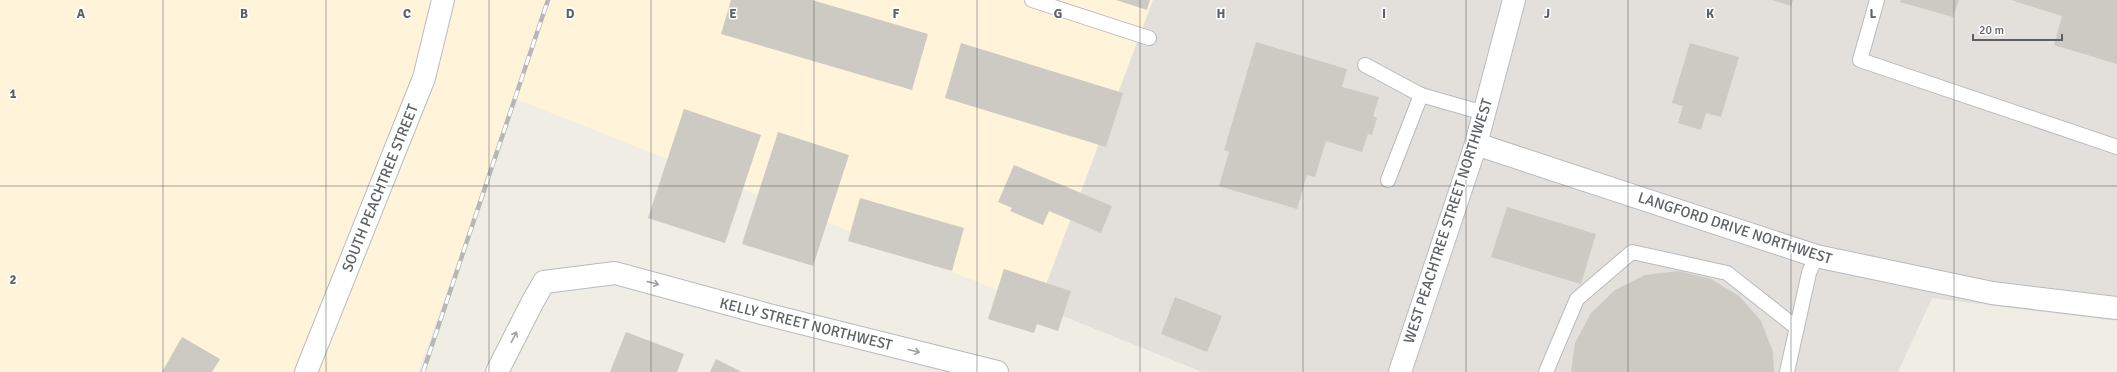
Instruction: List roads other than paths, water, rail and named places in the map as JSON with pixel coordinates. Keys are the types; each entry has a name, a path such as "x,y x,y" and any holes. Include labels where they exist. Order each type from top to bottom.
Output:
{"street":[{"name":"SOUTH PEACHTREE STREET","path":"306,372 424,78 443,0"},
{"name":"WEST PEACHTREE STREET NORTHWEST","path":"1400,372 1476,144 1514,0"},
{"name":"LANGFORD DRIVE NORTHWEST","path":"1476,144 1816,256 1992,294 2117,308"},
{"name":"KELLY STREET NORTHWEST","path":"497,372 544,282 615,273 765,314 997,372"}],"lane":[{"path":"1032,0 1049,2 1149,38"},
{"path":"1878,0 1860,60 2117,147"},
{"path":"1365,66 1421,95 1484,113"},
{"path":"1388,180 1421,95"},
{"path":"1546,372 1577,299 1632,252 1727,273 1797,328"},
{"path":"1787,372 1808,273 1816,256"}],"railway":[{"path":"423,372 548,0"}]}
